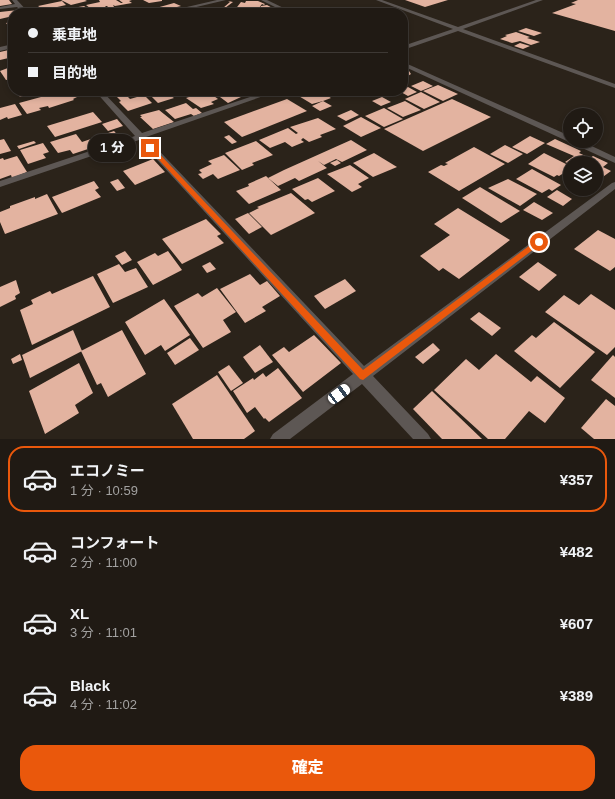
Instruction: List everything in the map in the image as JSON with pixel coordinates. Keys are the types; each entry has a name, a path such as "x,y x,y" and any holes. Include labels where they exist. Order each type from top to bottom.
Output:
{"street":[{"path":"14,0 21,8"},
{"path":"187,8 224,0"},
{"path":"262,0 280,8"},
{"path":"378,0 400,8"},
{"path":"408,46 541,0"},
{"path":"0,8 18,5"},
{"path":"408,11 615,86"},
{"path":"408,66 563,136"},
{"path":"103,96 423,439"},
{"path":"0,184 260,96"},
{"path":"589,148 615,160"},
{"path":"278,439 615,185"}],"building":[{"path":"0,0 9,0 12,4 0,6"},
{"path":"61,0 85,0 87,1 71,5"},
{"path":"99,0 116,0 123,3 119,0 132,0 129,1 132,3 115,6 113,5 114,7 109,8 105,6 107,8 90,8 86,5 100,2"},
{"path":"143,0 162,0 162,1 149,3"},
{"path":"405,0 448,0 425,7"},
{"path":"578,0 615,0 615,31 552,13 576,4 571,3"},
{"path":"62,1 66,5 53,8 41,8 38,6"},
{"path":"228,1 233,2 223,8 230,2"},
{"path":"246,1 258,1 265,4 262,4 259,8 236,8 241,2 245,3"},
{"path":"174,3 181,6 173,8 156,8"},
{"path":"267,5 272,8 260,8 261,6"},
{"path":"84,6 87,8 73,8"},
{"path":"8,11 8,17 0,19 0,12"},
{"path":"526,28 542,33 534,36 518,31"},
{"path":"516,32 530,37 527,38 540,42 531,45 520,41 512,43 500,39 507,36 505,35"},
{"path":"520,43 530,46 523,49 514,46"},
{"path":"8,50 8,58 0,60 0,52"},
{"path":"8,68 8,80 6,80 0,71"},
{"path":"423,81 433,86 421,91 411,86"},
{"path":"438,85 458,94 443,101 423,91"},
{"path":"408,87 417,92 408,96"},
{"path":"421,92 440,102 424,109 405,99"},
{"path":"45,96 77,97 73,99 74,100 49,108 48,106 39,108 41,110 27,114 19,103"},
{"path":"127,96 130,99 145,96 152,103 128,111 119,102 121,101 117,97"},
{"path":"151,96 171,96 174,98 158,103"},
{"path":"192,96 214,96 218,99 211,102 214,104 201,108 186,98"},
{"path":"219,96 241,97 228,103"},
{"path":"299,96 328,96 331,98 323,101 312,104"},
{"path":"382,97 391,102 381,106 372,101"},
{"path":"287,99 307,111 242,137 224,122"},
{"path":"452,99 491,117 423,151 384,129"},
{"path":"323,101 332,106 320,111 312,106"},
{"path":"405,101 421,110 403,117 387,108"},
{"path":"186,103 193,109 196,108 202,113 194,116 191,114 175,119 165,110"},
{"path":"15,104 22,115 8,119 7,117 0,120 0,108"},
{"path":"384,108 403,119 384,127 365,116"},
{"path":"159,110 174,122 153,129 140,117 142,117 140,115"},
{"path":"351,110 359,115 346,121 337,116"},
{"path":"93,112 102,122 55,137 47,126"},
{"path":"361,117 381,128 361,137 343,126"},
{"path":"318,118 336,129 320,135 322,137 309,142 303,138 301,140 304,142 292,147 285,142 270,148 259,140 288,128 296,134 298,133 290,127"},
{"path":"117,119 123,126 108,131 102,124"},
{"path":"114,131 122,140 89,151 88,149 73,154 70,150 58,153 50,142 76,134 82,142"},
{"path":"229,135 237,142 232,144 224,137"},
{"path":"530,136 545,143 527,154 512,147"},
{"path":"4,139 11,151 0,154 0,140"},
{"path":"555,139 563,143 563,148 574,148 581,151 579,153 586,156 574,156 546,144"},
{"path":"351,140 367,150 342,162 336,159 324,165 318,161 327,168 299,181 295,178 278,186 268,178"},
{"path":"34,141 36,143 19,149 17,146"},
{"path":"256,141 273,155 252,163 254,165 242,170 225,153"},
{"path":"43,143 49,152 43,154 46,158 28,164 20,150"},
{"path":"505,145 523,154 508,163 490,154"},
{"path":"474,147 505,164 459,191 428,172 441,165 444,166 448,164 445,163"},
{"path":"374,153 397,167 373,177 353,163"},
{"path":"544,153 563,162 563,173 554,177 528,164"},
{"path":"224,155 240,170 218,179 213,174 203,179 198,174 202,173 199,170 212,164 208,161"},
{"path":"17,156 27,172 12,178 11,175 0,179 0,159 3,158 4,160"},
{"path":"153,159 165,172 135,185 123,171"},
{"path":"337,160 341,163 335,166 330,163"},
{"path":"603,161 608,163 603,167"},
{"path":"350,165 369,178 358,184 362,187 352,192 327,174"},
{"path":"603,167 611,171 603,177"},
{"path":"532,169 561,185 552,191 549,189 542,193 516,179"},
{"path":"266,176 281,190 249,204 236,191 249,186 248,184"},
{"path":"318,178 335,191 312,202 308,199 305,200 292,189"},
{"path":"118,179 125,188 117,191 110,182"},
{"path":"508,179 537,194 520,206 488,188"},
{"path":"94,181 99,188 95,190 101,197 62,213 52,197"},
{"path":"480,187 520,211 501,223 462,198"},
{"path":"557,190 563,194 563,196 567,196 572,199 563,206 547,197"},
{"path":"291,193 315,213 271,235 249,213 259,208 257,207"},
{"path":"47,194 58,214 5,234 0,222 0,212 10,208 10,206"},
{"path":"534,202 553,213 542,220 523,210"},
{"path":"458,208 510,240 459,279 443,268 439,271 420,256 450,235 434,224"},
{"path":"248,213 262,227 249,234 235,219"},
{"path":"206,219 221,234 217,236 224,243 182,264 162,239"},
{"path":"598,230 615,239 615,267 610,271 574,249"},
{"path":"125,251 132,260 122,265 115,256"},
{"path":"168,251 182,270 153,285 137,262 155,253 158,256"},
{"path":"210,262 216,269 207,273 202,266"},
{"path":"538,262 557,275 539,291 519,277"},
{"path":"119,264 125,272 136,268 148,287 113,303 97,274"},
{"path":"250,274 260,285 267,281 280,296 262,307 266,311 245,323 220,289"},
{"path":"93,276 110,307 32,345 20,310 33,304 31,300 50,291 52,294"},
{"path":"345,279 356,291 325,309 314,296"},
{"path":"16,280 20,293 15,296 16,299 0,307 0,287"},
{"path":"217,288 236,312 223,320 231,332 203,348 174,306 198,293 202,297"},
{"path":"591,294 615,310 615,347 607,355 545,312 564,295 579,305"},
{"path":"164,299 190,335 165,351 161,345 145,355 125,322"},
{"path":"479,312 501,328 492,336 470,319"},
{"path":"554,322 595,352 560,388 514,351 532,335 536,338"},
{"path":"73,330 82,351 30,378 22,355"},
{"path":"122,330 146,374 108,397 101,383 97,385 81,351"},
{"path":"314,335 341,363 303,392 272,355 284,347 289,352"},
{"path":"190,338 199,350 175,365 167,353"},
{"path":"433,343 440,350 423,364 415,357"},
{"path":"260,345 273,362 255,373 243,357"},
{"path":"20,354 22,360 13,364 11,359"},
{"path":"496,354 531,382 537,376 565,398 545,423 529,411 505,439 488,439 434,390 466,359 479,370"},
{"path":"613,355 615,357 615,398 591,380"},
{"path":"79,363 93,393 75,405 79,413 45,434 29,391"},
{"path":"229,365 243,383 231,391 218,372"},
{"path":"278,368 302,398 269,422 265,418 264,419 255,407 247,413 233,391 253,378 254,380 263,373 266,377"},
{"path":"217,375 255,431 244,439 193,439 172,404"},
{"path":"432,391 482,439 442,439 413,409"},
{"path":"606,399 615,406 615,439 594,439 581,428"}],"route":[{"path":"150,148 363,376 539,242"}]}
